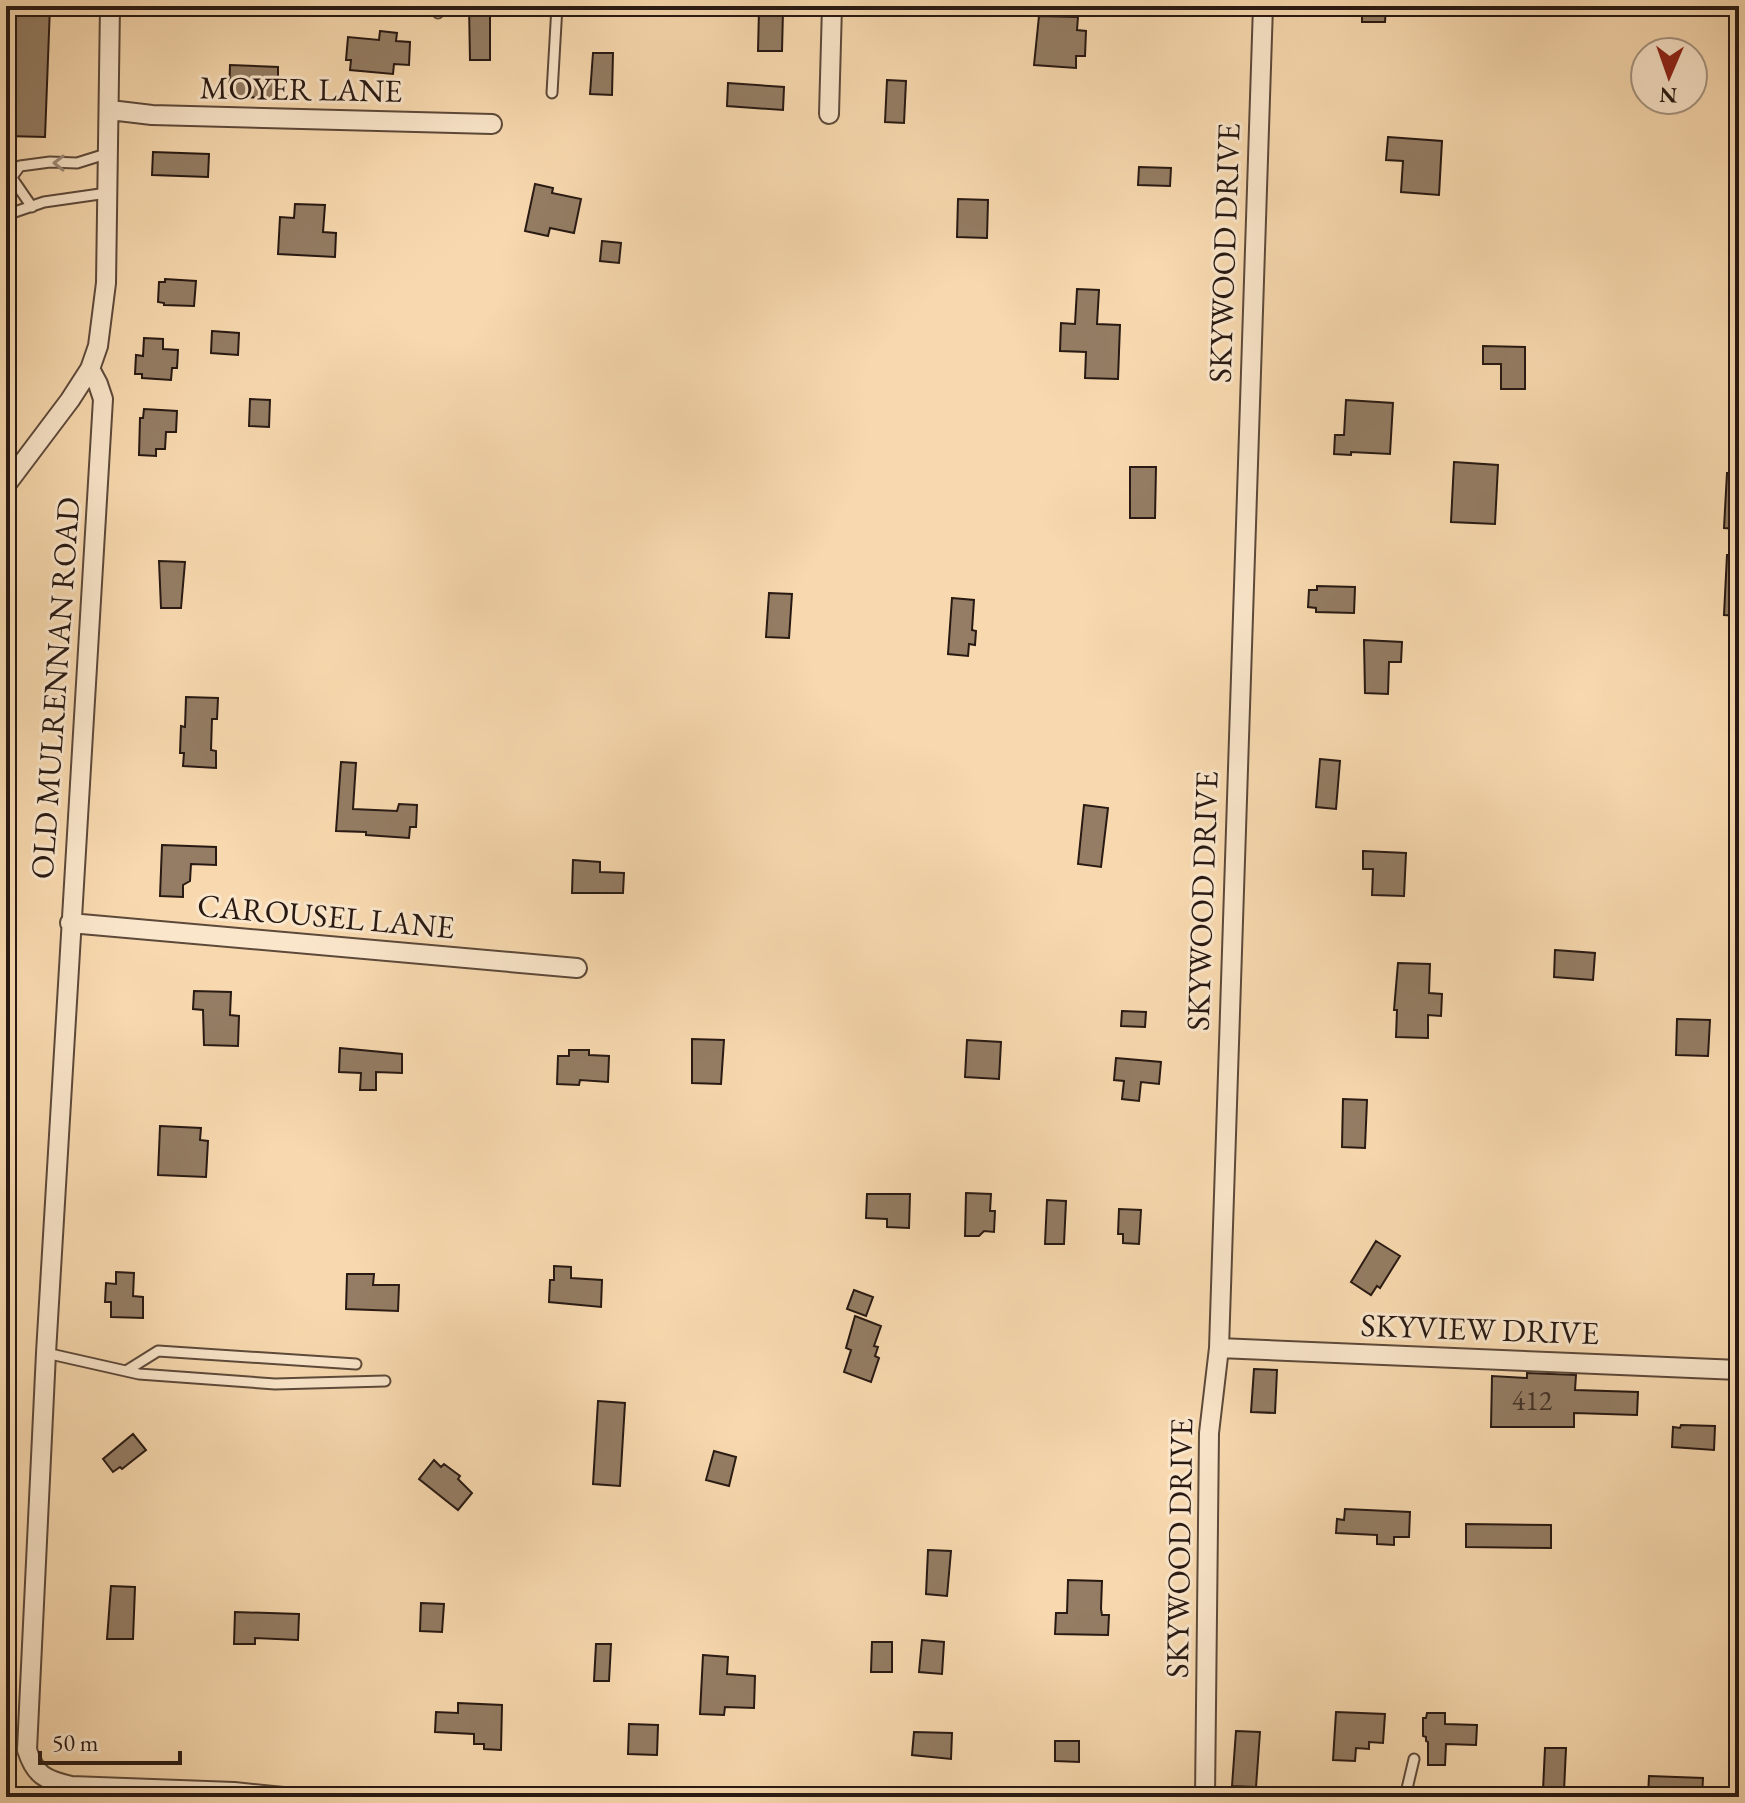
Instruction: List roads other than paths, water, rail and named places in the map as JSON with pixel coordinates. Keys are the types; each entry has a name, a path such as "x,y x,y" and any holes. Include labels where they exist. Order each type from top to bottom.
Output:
{"street":[{"path":"6,485 90,369 98,346 104,310 110,6"},
{"path":"829,114 832,6"},
{"name":"SKYWOOD DRIVE","path":"1205,1797 1209,1433 1219,1348 1263,6"},
{"name":"MOYER LANE","path":"110,110 152,115 492,124"},
{"name":"OLD MULRENNAN ROAD","path":"90,369 103,399 25,1733 35,1770 44,1777 71,1786 283,1797"},
{"name":"CAROUSEL LANE","path":"70,923 577,968"},
{"name":"SKYVIEW DRIVE","path":"1219,1348 1739,1370"}],"lane":[{"path":"552,93 557,6"},
{"path":"32,207 9,181 20,166 50,162 77,163 109,153"},
{"path":"6,215 107,193"},
{"path":"126,1371 158,1351 356,1364"},
{"path":"46,1353 126,1371 275,1384 385,1381"},
{"path":"1405,1797 1414,1759"}]}
